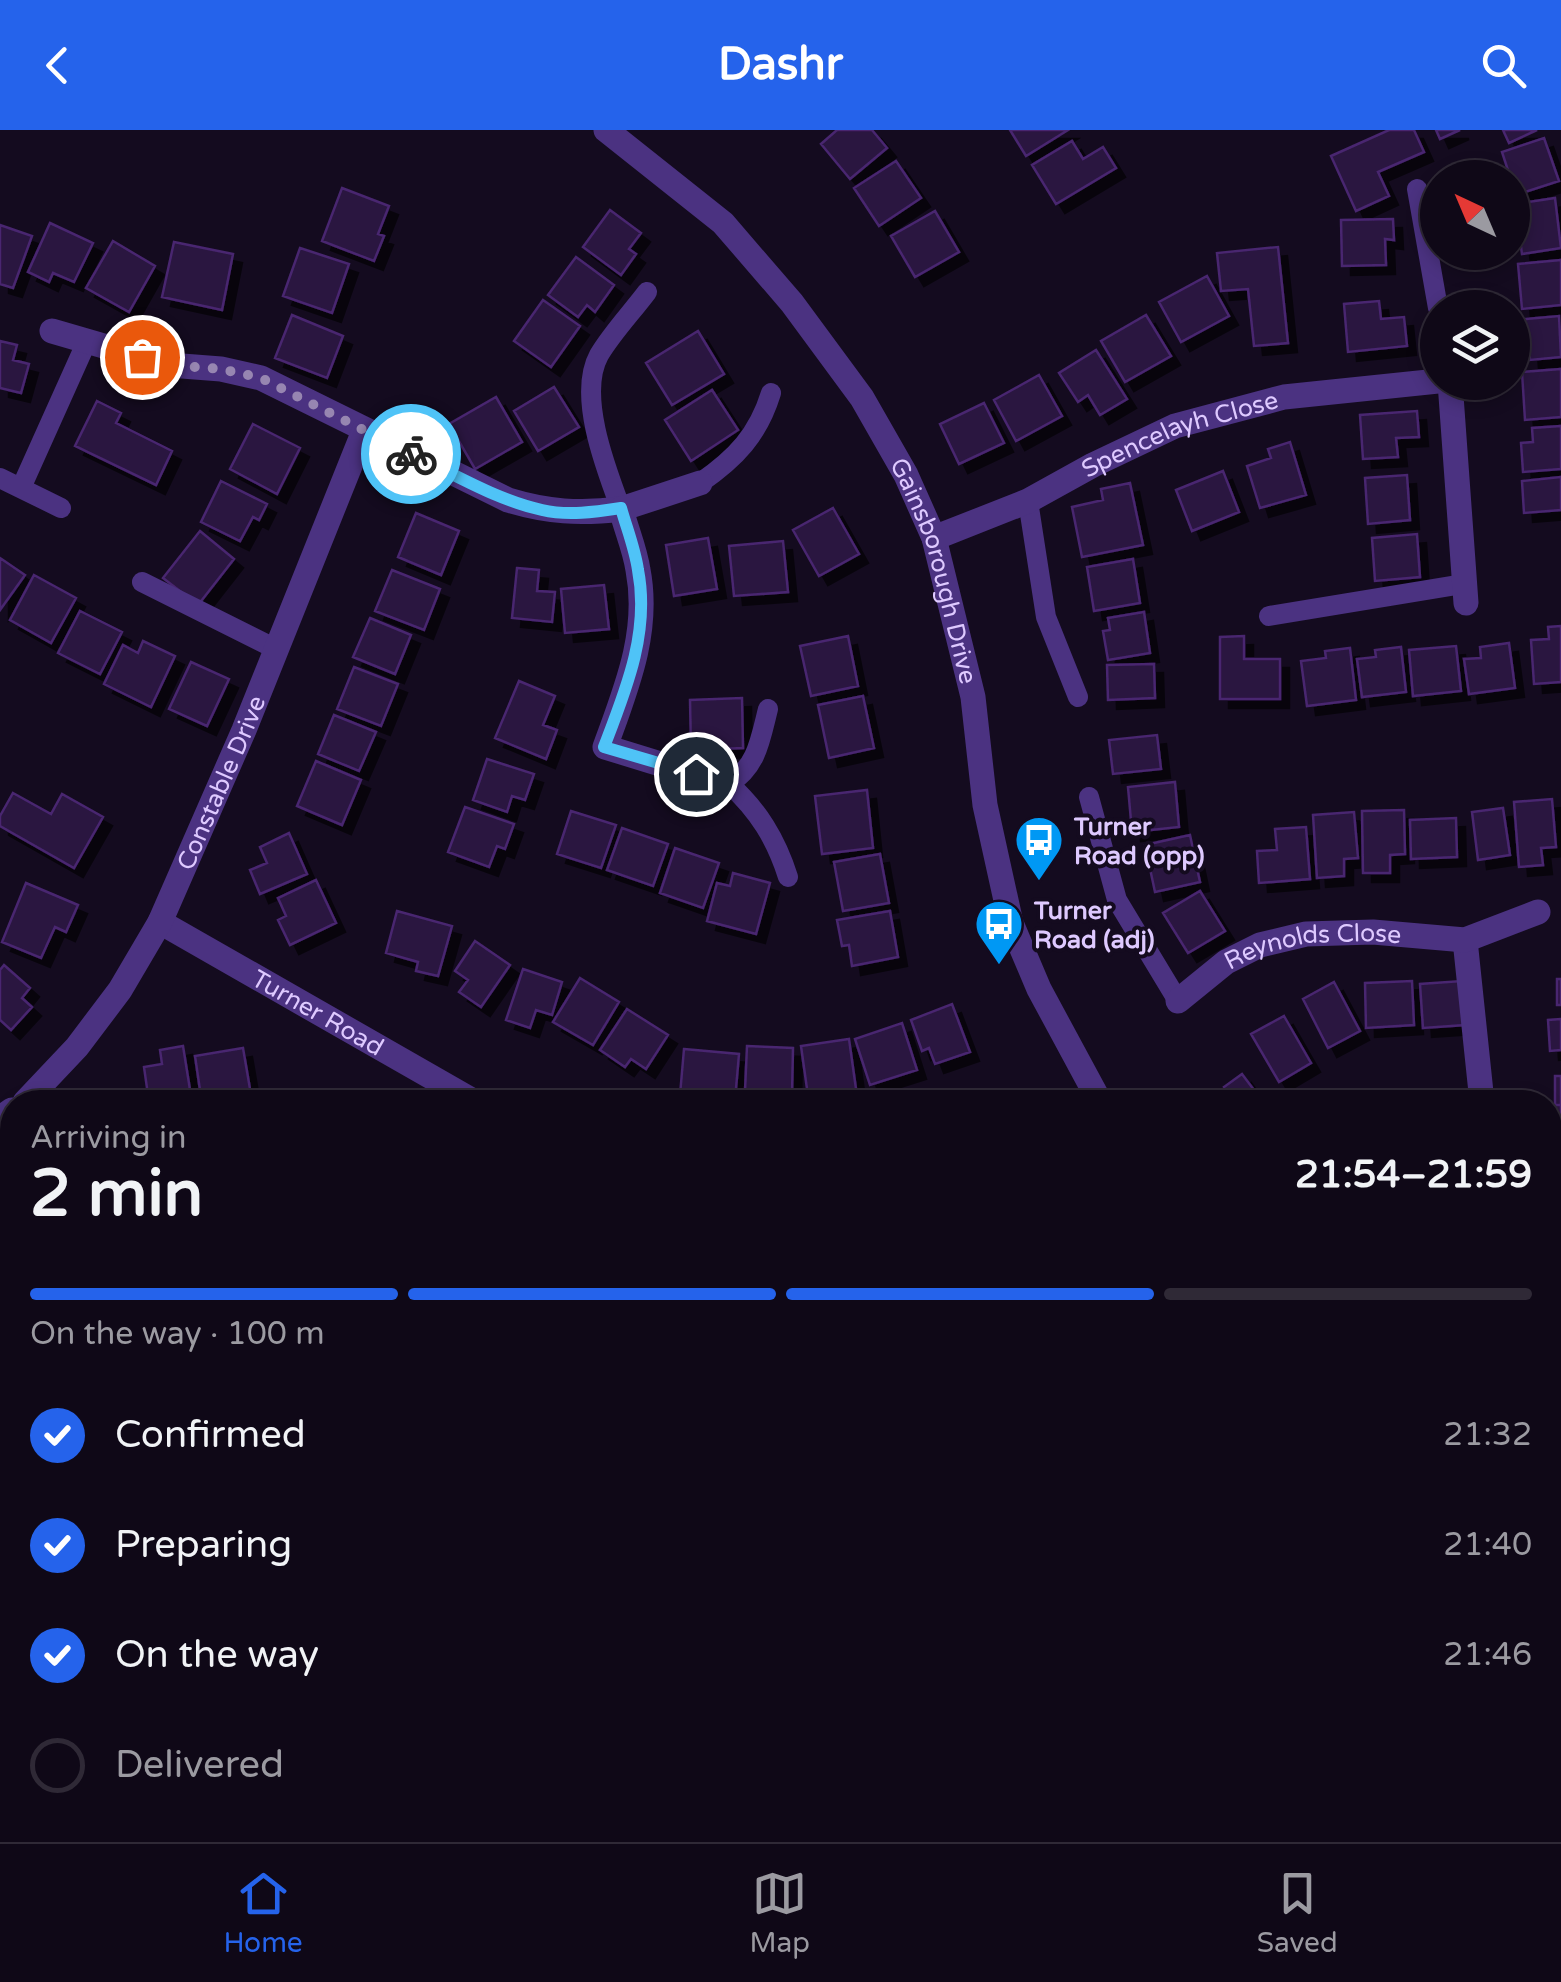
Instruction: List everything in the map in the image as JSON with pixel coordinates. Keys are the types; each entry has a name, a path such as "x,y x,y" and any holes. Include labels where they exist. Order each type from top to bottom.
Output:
{"street":[{"name":"Gainsborough Drive","path":"606,130 723,224 792,302 862,398 906,476 934,538 973,697 985,805 1011,923 1087,1090"},
{"path":"52,331 169,365 221,369 261,378 508,500 544,511 583,513 621,508 700,483"},
{"name":"Spencelayh Close","path":"934,538 1028,501 1175,426 1284,397 1420,383"},
{"path":"1451,400 1465,593"},
{"name":"Constable Drive","path":"36,1090 78,1046 110,1004 160,922 244,730 364,431"},
{"path":"621,508 639,571 641,618 636,660 604,747 696,774"},
{"name":"Reynolds Close","path":"1178,1001 1226,962 1260,945 1306,934 1374,932 1465,940 1538,912"},
{"name":"Turner Road","path":"160,922 455,1090"},
{"path":"1465,940 1481,1090"}],"lane":[{"path":"1417,189 1435,290"},
{"path":"621,508 602,460 591,374 599,355 647,292"},
{"path":"21,488 87,341"},
{"path":"700,483 729,463 754,435 771,393"},
{"path":"0,478 61,508"},
{"path":"1028,501 1046,617 1078,697"},
{"path":"142,582 274,648"},
{"path":"1269,616 1465,593"},
{"path":"728,784 746,774 757,754 768,709"},
{"path":"696,774 728,784 752,804 769,831 788,876"},
{"path":"1090,797 1118,900 1178,1001"}],"building":[{"path":"837,130 872,130 887,148 850,179 821,144"},
{"path":"1010,130 1068,130 1026,156"},
{"path":"1389,130 1414,130 1424,152 1378,172 1389,196 1356,211 1331,156"},
{"path":"1436,130 1460,130 1440,139"},
{"path":"1503,130 1537,130 1509,143"},
{"path":"1544,138 1559,181 1530,190 1530,160 1505,160 1502,152"},
{"path":"1072,141 1083,159 1103,147 1116,168 1056,204 1032,165"},
{"path":"896,161 921,198 879,226 854,188"},
{"path":"342,188 389,206 378,234 384,236 374,261 322,241"},
{"path":"1555,198 1561,248 1530,253 1530,202"},
{"path":"610,210 641,233 629,249 636,254 621,275 583,247"},
{"path":"935,211 959,252 915,277 891,236"},
{"path":"1393,219 1394,240 1385,239 1386,265 1342,266 1341,220"},
{"path":"50,223 93,243 74,282 53,273 49,282 28,272"},
{"path":"0,225 32,236 13,288 0,284"},
{"path":"113,241 155,266 129,312 86,288"},
{"path":"174,242 233,254 222,310 162,297"},
{"path":"1278,247 1288,343 1254,346 1248,289 1221,291 1217,253"},
{"path":"300,248 349,264 332,313 283,296"},
{"path":"576,257 614,285 595,312 587,305 578,317 548,295"},
{"path":"1561,260 1561,305 1530,308 1530,290 1520,290 1519,270 1530,270 1530,263"},
{"path":"1207,276 1229,316 1181,342 1159,302"},
{"path":"543,300 580,326 551,367 514,341"},
{"path":"1379,301 1381,319 1404,317 1407,346 1348,352 1344,304"},
{"path":"292,315 343,336 327,378 275,358"},
{"path":"1146,315 1171,356 1125,382 1101,341"},
{"path":"1559,316 1561,357 1530,360 1530,319"},
{"path":"698,331 724,374 672,405 646,363"},
{"path":"0,341 17,345 13,360 29,364 21,393 0,388"},
{"path":"1096,350 1127,399 1100,415 1088,395 1078,402 1059,373"},
{"path":"1561,369 1561,417 1525,420 1524,400 1530,400 1530,371"},
{"path":"1039,375 1062,416 1016,441 994,400"},
{"path":"554,387 579,427 538,451 514,411"},
{"path":"712,390 738,430 691,461 665,420"},
{"path":"496,397 522,442 475,469 449,424"},
{"path":"97,401 121,413 116,423 172,451 156,485 75,446"},
{"path":"984,403 1004,443 959,464 940,424"},
{"path":"1417,411 1419,437 1396,438 1398,457 1363,459 1360,415"},
{"path":"253,424 300,448 277,494 230,469"},
{"path":"1561,426 1561,469 1523,472 1521,443 1533,442 1532,428"},
{"path":"1290,442 1306,495 1260,508 1247,466 1271,458 1268,449"},
{"path":"1223,471 1239,512 1192,531 1176,490"},
{"path":"1407,475 1410,520 1368,524 1365,478"},
{"path":"1561,477 1561,510 1524,513 1522,481"},
{"path":"221,481 267,504 259,520 253,517 240,541 201,522"},
{"path":"1130,483 1143,545 1082,557 1072,507 1103,500 1101,489"},
{"path":"833,508 859,554 819,576 793,530"},
{"path":"416,513 459,531 441,575 398,557"},
{"path":"200,531 234,559 198,605 163,578"},
{"path":"1417,534 1420,577 1375,581 1372,538"},
{"path":"708,538 717,589 674,596 666,545"},
{"path":"783,541 788,592 734,596 729,546"},
{"path":"0,558 25,575 0,610"},
{"path":"1133,559 1140,603 1094,611 1087,567"},
{"path":"517,568 539,570 537,591 555,592 552,622 512,618"},
{"path":"392,570 440,589 424,630 375,611"},
{"path":"34,575 76,598 51,643 10,620"},
{"path":"604,585 609,629 565,633 561,589"},
{"path":"80,611 122,632 100,674 58,653"},
{"path":"1144,612 1150,653 1108,660 1103,631 1110,630 1108,618"},
{"path":"370,618 411,635 395,674 353,657"},
{"path":"1561,626 1561,682 1534,684 1531,640 1549,639 1548,627"},
{"path":"848,636 858,686 811,696 800,646"},
{"path":"1244,636 1244,659 1280,659 1280,699 1220,699 1220,637"},
{"path":"143,641 175,656 151,707 104,684 123,645 138,653"},
{"path":"1509,643 1515,688 1469,694 1464,659 1481,658 1480,647"},
{"path":"1456,646 1461,691 1413,696 1409,650"},
{"path":"1401,647 1406,692 1362,697 1357,659 1376,657 1375,650"},
{"path":"1350,648 1356,700 1307,706 1301,661 1326,658 1325,651"},
{"path":"191,662 229,679 207,726 169,709"},
{"path":"1154,664 1155,698 1108,700 1107,665"},
{"path":"354,667 398,684 381,726 337,709"},
{"path":"519,681 555,696 543,725 557,730 546,759 495,738"},
{"path":"863,696 874,748 829,758 818,705"},
{"path":"742,698 743,748 691,750 690,700"},
{"path":"334,715 376,732 359,771 318,754"},
{"path":"1157,735 1161,769 1113,774 1109,740"},
{"path":"487,759 534,774 525,800 512,796 507,812 473,800"},
{"path":"316,761 361,780 342,825 297,806"},
{"path":"1175,782 1179,827 1132,832 1128,787"},
{"path":"867,790 873,848 822,854 815,796"},
{"path":"13,793 51,814 62,794 103,817 74,868 0,826 0,816"},
{"path":"1552,799 1556,847 1541,848 1543,865 1519,867 1514,802"},
{"path":"465,807 514,824 505,849 497,846 489,867 448,852"},
{"path":"1503,808 1510,855 1478,860 1472,812"},
{"path":"1404,810 1405,854 1390,855 1390,873 1363,873 1362,811"},
{"path":"571,811 616,825 601,868 557,854"},
{"path":"1354,812 1358,858 1344,859 1344,876 1317,878 1313,815"},
{"path":"1456,818 1457,857 1411,859 1410,820"},
{"path":"1306,827 1310,879 1259,883 1257,851 1277,850 1275,829"},
{"path":"622,828 668,844 653,886 607,870"},
{"path":"289,833 307,874 260,894 250,870 267,863 260,847"},
{"path":"1190,835 1200,882 1155,892 1145,845"},
{"path":"675,848 719,863 703,908 660,893"},
{"path":"880,854 889,903 843,911 834,862"},
{"path":"733,873 770,883 756,934 707,921 717,883 730,886"},
{"path":"316,880 336,923 290,945 278,920 286,916 278,898"},
{"path":"26,883 78,905 66,932 55,927 41,958 2,942"},
{"path":"1200,891 1225,931 1188,953 1163,913"},
{"path":"397,911 452,926 438,976 416,971 418,962 386,953"},
{"path":"890,911 898,957 852,966 849,945 842,946 837,920"},
{"path":"475,941 510,965 481,1007 459,992 468,980 455,971"},
{"path":"4,965 30,988 22,998 32,1007 11,1030 0,1020 0,970"},
{"path":"523,969 562,982 552,1015 536,1010 530,1028 506,1020"},
{"path":"580,978 619,1002 593,1045 553,1022"},
{"path":"1557,979 1561,979 1561,1005 1557,1005"},
{"path":"1412,981 1414,1025 1366,1028 1365,983"},
{"path":"1462,981 1465,1025 1423,1028 1420,984"},
{"path":"1334,982 1360,1031 1328,1048 1303,999"},
{"path":"952,1004 970,1052 935,1064 929,1048 922,1051 911,1020"},
{"path":"627,1009 668,1035 646,1069 631,1059 625,1067 600,1050"},
{"path":"1284,1016 1311,1063 1279,1082 1251,1034"},
{"path":"1561,1019 1561,1050 1550,1051 1548,1020"},
{"path":"902,1023 917,1070 870,1085 855,1039"},
{"path":"849,1039 856,1089 807,1090 801,1046"},
{"path":"183,1046 190,1090 147,1090 144,1067 162,1064 160,1050"},
{"path":"747,1046 793,1048 792,1090 745,1090"},
{"path":"243,1048 250,1089 200,1090 195,1056"},
{"path":"684,1049 739,1054 736,1090 680,1090"},
{"path":"1242,1074 1254,1090 1226,1090 1224,1087"},
{"path":"1555,1076 1561,1076 1561,1090 1555,1090"}],"way so far":[{"path":"142,357 169,365 221,369 261,378 411,454"}],"place":[{"name":"Turner Road (opp)","path":"1039,882"},
{"name":"Turner Road (adj)","path":"999,966"}],"route":[{"path":"411,454 508,500 544,511 583,513 621,508 639,571 641,618 636,660 604,747 696,774"}]}
